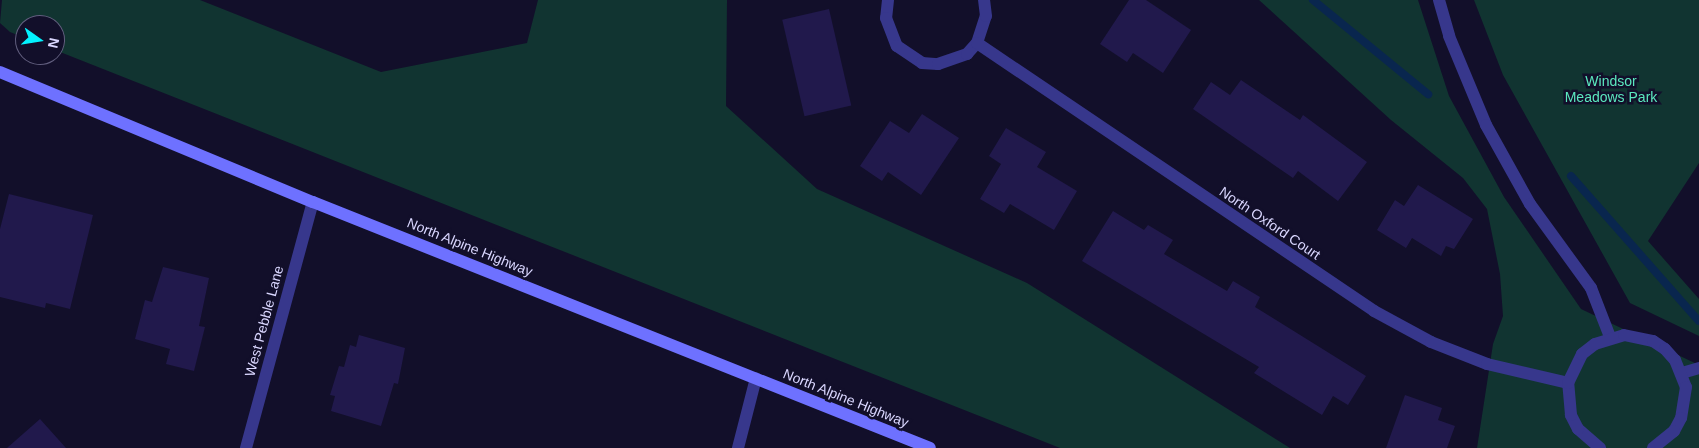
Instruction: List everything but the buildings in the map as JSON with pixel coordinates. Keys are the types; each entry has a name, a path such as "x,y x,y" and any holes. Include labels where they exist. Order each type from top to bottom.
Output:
{"main road":[{"name":"North Alpine Highway","path":"0,72 313,202 930,448"}],"street":[{"path":"888,0 886,18 889,33 909,57 922,63 946,63 967,54 978,42 986,16 984,0"},
{"path":"1439,0 1449,36 1486,125 1530,204 1591,288 1610,337"},
{"name":"North Oxford Court","path":"978,42 1374,311 1431,342 1487,364 1568,383"},
{"name":"West Pebble Lane","path":"246,448 313,202"},
{"path":"1600,448 1578,429 1570,415 1568,383 1582,354 1610,337 1624,335 1653,341 1675,360 1682,373 1686,403 1682,418 1674,431 1652,448"},
{"path":"1682,373 1699,368"},
{"path":"738,448 756,378"}],"green space":[{"path":"2,0 200,0 381,72 527,43 538,0 727,0 726,106 817,189 1027,283 1290,448 1060,448 65,54 65,15 15,15 15,34 0,23"},
{"path":"1259,0 1418,0 1449,96 1504,197 1581,309 1699,365 1699,448 1477,448 1493,344 1503,316 1500,274 1487,209 1463,178 1391,120"},
{"name":"Windsor Meadows Park","path":"1474,0 1699,0 1699,163 1648,241 1699,299 1699,336 1630,303 1503,75"}],"waterway":[{"path":"1313,0 1428,94"},
{"path":"1571,176 1699,321"}]}
